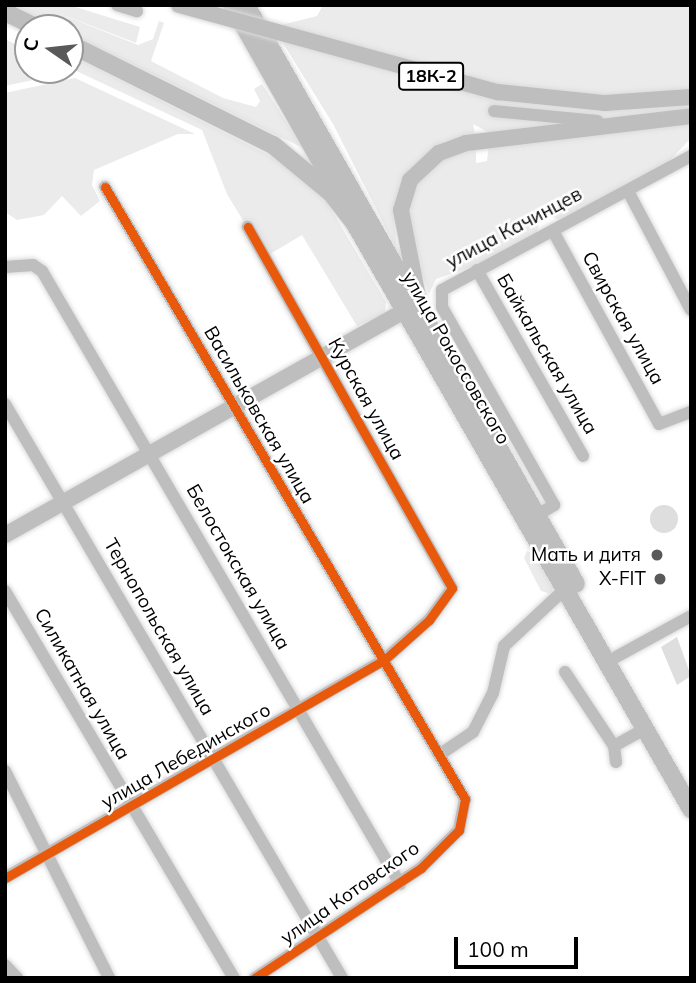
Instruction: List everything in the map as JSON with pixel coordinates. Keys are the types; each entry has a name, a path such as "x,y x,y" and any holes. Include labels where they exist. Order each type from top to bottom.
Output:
{"highway":[{"name":"улица Рокоссовского","path":"246,5 565,589 691,809"},
{"name":"улица Рокоссовского","path":"84,51 273,145 316,177 355,224 412,307 537,514 691,785"}],"main road":[{"name":"18К-2","path":"179,5 509,94 605,103 691,97"},
{"path":"231,5 355,224"},
{"path":"5,535 322,355 412,307 402,235 406,188 418,168 439,153 479,142 691,116"}],"street":[{"path":"117,5 137,11"},
{"path":"494,111 566,120 648,121"},
{"name":"улица Качинцев","path":"537,514 554,505 442,307 442,290 629,192 689,155"},
{"name":"Васильковская улица","path":"105,187 383,661"},
{"path":"629,192 691,310"},
{"name":"Курская улица","path":"248,227 452,587 429,620 383,661"},
{"name":"Свирская улица","path":"553,231 659,424 685,419 691,412"},
{"name":"Белостокская улица","path":"5,267 33,265 42,271 400,884"},
{"name":"Байкальская улица","path":"477,270 583,456"},
{"path":"412,307 442,290"},
{"name":"Тернопольская улица","path":"5,404 342,978"},
{"path":"439,755 472,732 493,693 504,646 565,589"},
{"name":"Силикатная улица","path":"5,591 234,978"},
{"path":"616,657 691,616"},
{"name":"улица Лебединского","path":"5,878 215,761 383,661"},
{"name":"улица Котовского","path":"255,978 400,884 452,837 466,815 465,799 383,661"},
{"path":"565,672 614,746 616,762"},
{"path":"614,746 645,729"},
{"path":"5,771 45,856 109,978"},
{"path":"5,965 18,978"}],"shaded area":[{"path":"14,5 69,5 140,27 136,43 84,23 84,14 61,14 48,9 60,14 32,14"},
{"path":"323,5 691,5 691,138 655,176 640,176 560,220 541,212 537,233 477,265 436,279 429,294 406,227 410,194 428,166 459,151 476,150 476,163 487,161 490,133 473,124 475,135 445,141 409,169 393,208 397,250 333,124 273,27 317,16"},
{"path":"159,21 164,23 151,61 223,98 256,107 260,101 254,89 262,84 303,148 84,40 84,23 138,45 153,39"},
{"path":"5,39 14,44 14,84 5,86"},
{"path":"84,62 284,163 326,201 386,302 385,314 357,326 302,235 265,257 227,194 202,130 84,75"},
{"path":"84,82 195,134 178,134 94,170 92,185 100,201 81,216 62,196 44,215 17,220 5,212 5,93 47,84"},
{"path":"527,551 535,554 553,587 551,594 541,591 524,558"}],"building":[{"path":"664,505 674,509 678,519 674,529 664,533 654,529 650,519 654,509"},
{"path":"677,637 691,676 677,685 661,647"}],"cycle path":[{"path":"105,187 465,799 459,830 421,868 255,978"},
{"path":"5,878 383,661 429,620 452,588 248,227"}],"place":[{"name":"Мать и дитя","path":"657,555"},
{"name":"X-FIT","path":"660,579"}]}
